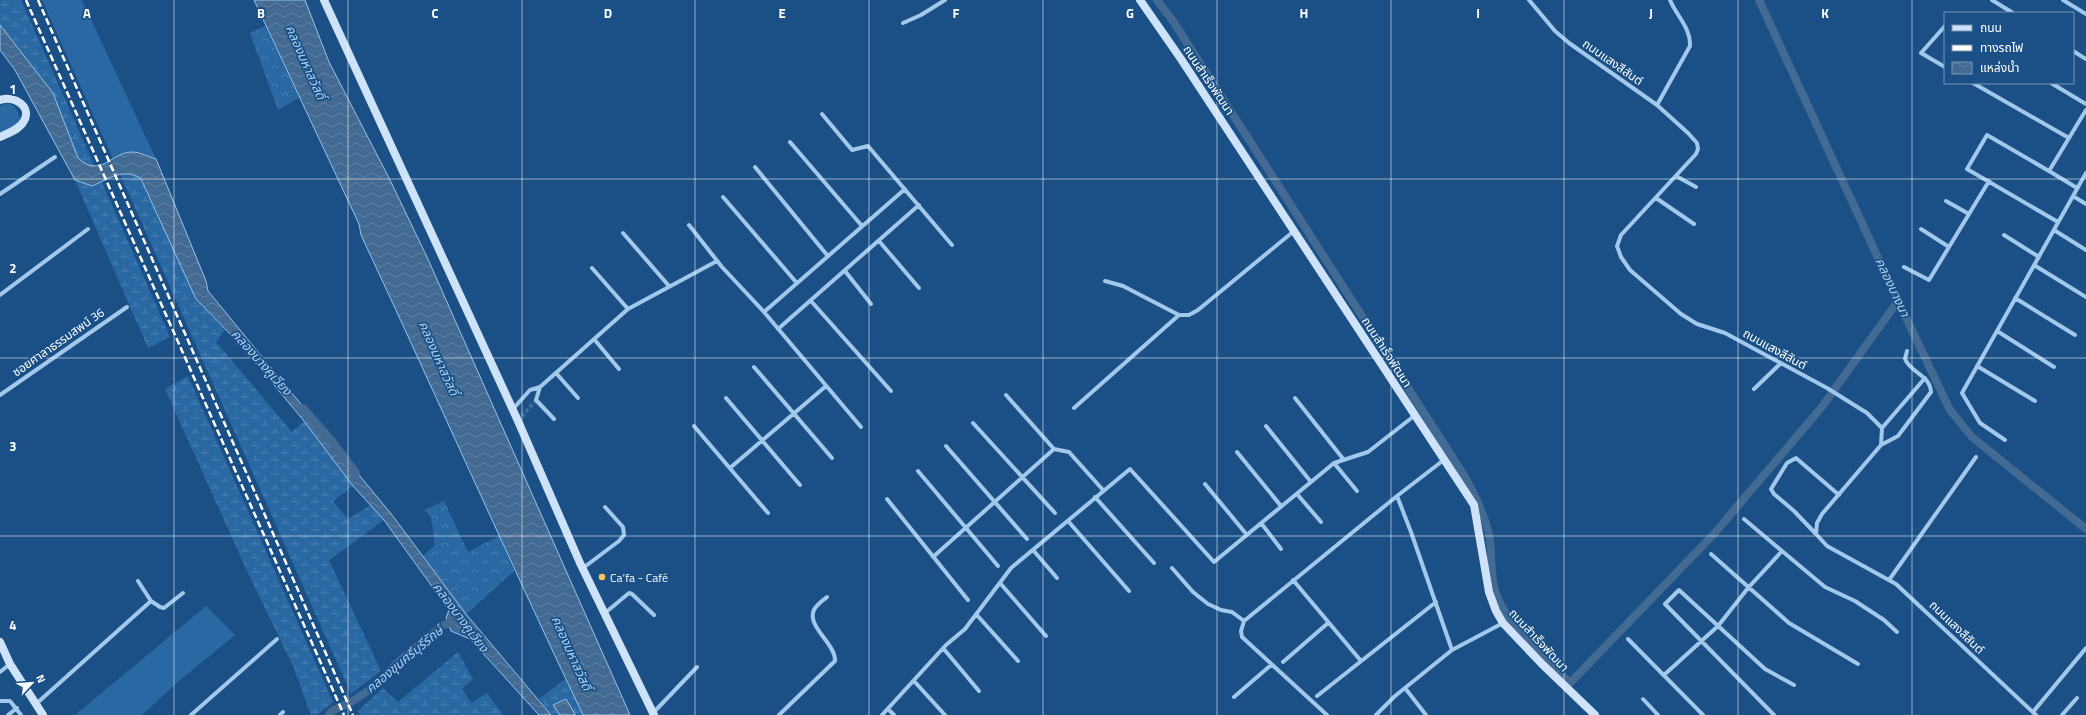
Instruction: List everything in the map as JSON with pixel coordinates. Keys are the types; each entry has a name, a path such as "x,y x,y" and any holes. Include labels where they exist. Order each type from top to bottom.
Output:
{"street":[{"path":"324,0 583,568 654,714 697,667"},
{"path":"903,23 921,15 945,0"},
{"name":"ถนนสำเร็จพัฒนา","path":"1140,0 1181,59 1414,416 1446,458 1474,504 1489,592 1496,611 1503,623 1549,671 1574,693 1595,715"},
{"name":"ถนนแสงสีสันต์","path":"1528,0 1555,31 1569,43 1658,105 1688,132 1697,144 1698,149 1696,154 1622,235 1617,246 1621,257 1630,270 1681,314 1697,324 1725,333 1827,388 1867,413 1882,428"},
{"path":"1658,105 1690,46 1688,31 1670,0"},
{"path":"1992,0 2011,12"},
{"path":"2063,0 2086,14"},
{"path":"1944,27 1922,53 1944,66"},
{"path":"2074,52 2086,59"},
{"path":"1975,84 2069,138"},
{"path":"2053,84 2086,104"},
{"path":"0,100 12,98 18,100 25,111 26,116 22,125 0,137"},
{"path":"2049,171 2086,110"},
{"path":"822,114 852,150 856,151 868,146 952,245"},
{"path":"2058,222 1967,169 1987,135 2077,188"},
{"path":"790,142 862,226"},
{"path":"0,194 55,156"},
{"path":"755,168 827,255"},
{"path":"2005,440 1980,423 1962,393 2086,173"},
{"path":"1676,176 1696,187"},
{"path":"1904,267 1929,280 1988,182"},
{"path":"764,312 796,282 905,189"},
{"path":"2073,196 2086,204"},
{"path":"723,197 796,282"},
{"path":"1656,198 1694,224"},
{"path":"1946,201 1969,214"},
{"path":"778,329 845,272 919,205"},
{"path":"689,225 717,261 764,312 862,427"},
{"path":"0,295 88,229"},
{"path":"1921,229 1949,247"},
{"path":"2054,230 2086,250"},
{"path":"1105,281 1123,286 1179,315 1190,315 1294,232"},
{"path":"623,234 669,286"},
{"path":"2004,235 2038,257"},
{"path":"879,241 919,288"},
{"path":"512,410 530,390 540,387 628,309 717,261"},
{"path":"2034,265 2086,297"},
{"path":"592,268 628,309"},
{"path":"845,272 871,304"},
{"path":"2015,298 2075,335"},
{"path":"811,301 890,391"},
{"name":"ซอยศาลาธรรมสพน์ 36","path":"0,395 127,307"},
{"path":"1074,408 1179,315"},
{"path":"1997,331 2054,367"},
{"path":"594,339 619,369"},
{"path":"1816,534 1817,523 1822,514 1881,445 1898,436 1931,392 1931,386 1925,378 1910,369 1904,359 1906,352"},
{"path":"1754,389 1781,363"},
{"path":"1977,366 2035,401"},
{"path":"754,367 832,458"},
{"path":"556,373 578,398"},
{"path":"1881,445 1882,428 1925,378"},
{"path":"730,468 826,386"},
{"path":"540,387 536,400 554,418"},
{"path":"1006,395 1054,449 1069,452 1103,490"},
{"path":"726,398 800,485"},
{"path":"1295,398 1344,460"},
{"path":"882,715 943,648 965,629 1011,568 1130,469 1214,562 1334,464 1368,452 1414,416"},
{"path":"973,423 1024,476 1055,513"},
{"path":"694,426 768,513"},
{"path":"1266,426 1311,482"},
{"path":"946,446 1027,538"},
{"path":"933,557 1054,449"},
{"path":"1237,452 1281,506"},
{"path":"1327,715 1242,637 1241,631 1244,621 1446,458"},
{"name":"ถนนแสงสีสันต์","path":"1839,495 1796,458 1787,463 1771,489 1774,494 1794,511 1827,546 1889,580 1924,609 1956,641 2034,713"},
{"path":"1889,580 1976,458"},
{"path":"1334,464 1357,491"},
{"path":"918,470 998,566"},
{"path":"1205,484 1247,535"},
{"path":"1297,494 1321,522"},
{"path":"1397,496 1452,650"},
{"path":"1095,497 1154,563"},
{"path":"887,499 968,600"},
{"path":"583,568 619,541 624,535 623,527 605,507"},
{"path":"1744,519 1825,587 1855,601 1884,620 1897,632"},
{"path":"1068,521 1129,591"},
{"path":"1261,523 1281,549"},
{"path":"1033,550 1057,578"},
{"path":"1664,675 1718,626 1748,588 1782,551"},
{"path":"1711,554 1789,623 1858,664"},
{"path":"1172,568 1193,592 1208,604 1221,610 1232,612 1244,621"},
{"path":"1293,580 1361,661"},
{"path":"138,581 151,601 160,607 164,608 183,593"},
{"path":"1000,583 1046,636"},
{"path":"1774,715 1666,604 1679,590 1765,669 1794,684"},
{"path":"604,613 629,593 654,614"},
{"path":"778,715 835,661 833,651 818,629 813,614 814,609 827,597"},
{"path":"35,705 151,601"},
{"path":"1318,696 1436,602"},
{"path":"976,614 1018,661"},
{"path":"1283,662 1328,623"},
{"path":"1376,715 1405,688 1452,650 1503,623"},
{"path":"191,715 277,639"},
{"path":"1628,639 1703,715"},
{"path":"0,642 10,664 35,705 43,715"},
{"path":"943,648 979,691"},
{"path":"2034,713 2086,648"},
{"path":"0,672 10,664"},
{"path":"1234,697 1271,665"},
{"path":"914,681 945,715"},
{"path":"1405,688 1426,715"},
{"path":"2062,715 2077,698"},
{"path":"1643,699 1658,715"},
{"path":"0,701 10,701 21,715"},
{"path":"8,715 16,708"},
{"path":"888,709 894,715"}],"green space":[{"path":"0,0 21,0 95,167 85,164 78,158 53,93 0,25"},
{"path":"42,0 82,0 156,159 132,152 113,159"},
{"path":"265,26 299,98 278,110 250,33"},
{"path":"6,103 16,108 20,120 14,127 0,133 0,106"},
{"path":"120,174 133,174 141,179 196,299 225,330 216,342 292,432 304,421 353,486 333,501 348,519 371,505 384,520 329,560 381,671 351,694"},
{"path":"75,180 92,186 102,182 170,337 148,348"},
{"path":"188,376 333,702 317,715 311,715 293,666 247,571 165,389"},
{"path":"444,501 468,552 499,536 514,571 466,614 423,556 435,545 431,517 424,510"},
{"path":"206,606 235,635 179,681 142,715 75,715"},
{"path":"458,652 473,679 462,689 471,703 487,693 503,715 360,715 358,711 383,688 398,702"},
{"path":"565,679 583,715 575,715 566,699 553,705 560,715 551,715 539,699"}],"water":[{"name":"คลองมหาสวัสดิ์","path":"254,0 305,0 329,62 389,178 427,257 630,715 583,715 361,235 359,224"},
{"path":"0,25 53,93 78,158 86,164 93,166 106,163 125,153 132,152 156,159 206,281 208,291 392,515 466,614 551,715 539,715 470,639 451,631 446,618 449,610 384,520 353,486 304,421 240,344 196,299 141,179 129,174 116,175 92,186 75,180 15,70 0,50"},
{"path":"566,699 575,715 560,715 553,705"}],"waterway":[{"path":"1157,0 1173,21 1465,477 1479,504 1487,526 1490,541 1494,587 1502,607 1518,631 1538,653 1570,683 1713,535 1821,408 1898,301"},
{"name":"คลองบางนา","path":"1759,0 1950,410 1972,437 2086,529"},
{"name":"คลองบางคูเวียง","path":"303,408 332,441 356,473"},
{"name":"คลองขุนศรีบุรีรักษ์","path":"329,715 332,711 353,701 376,685 398,662 441,627 456,619"}],"tunnel":[{"path":"518,421 536,400"}],"railway":[{"path":"26,0 344,715"},
{"path":"38,0 353,715"}],"place":[{"name":"Ca’fa - Café","path":"602,577"}]}
